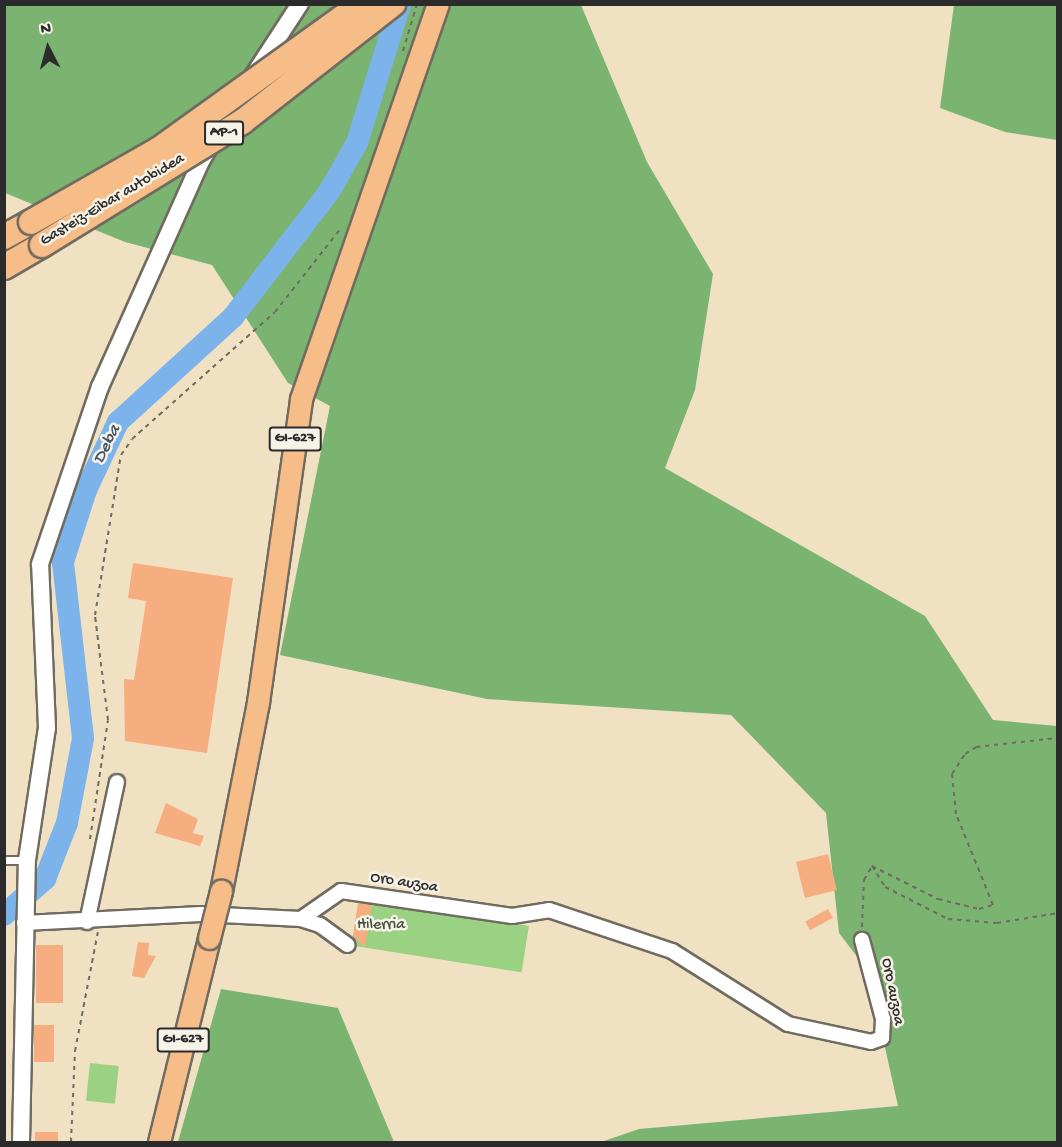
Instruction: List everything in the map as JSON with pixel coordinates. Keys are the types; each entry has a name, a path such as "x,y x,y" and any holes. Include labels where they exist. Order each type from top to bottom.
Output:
{"highway":[{"name":"Gasteiz-Eibar autobidea","path":"4,237 158,150 361,4"},
{"name":"Gasteiz-Eibar autobidea","path":"4,267 242,122 393,4"}],"main road":[{"name":"GI-627","path":"159,1143 221,891 258,702 301,399 438,4"}],"street":[{"path":"21,1143 24,918 27,866 47,728 38,584 52,520 100,387 200,162 300,4"},
{"path":"87,922 117,782"},
{"name":"Oro auzoa","path":"301,919 341,891 512,916 549,910 662,946 788,1024 871,1042 882,1038 883,1019 862,940"},
{"path":"24,918 87,922 201,914 301,919 320,925 348,945"}],"lane":[{"path":"4,860 27,866"}],"path":[{"path":"400,60 417,4"},
{"path":"88,849 108,720 95,615 122,456 132,439 275,312 345,222"},
{"path":"872,867 938,899 979,909 993,905 956,814 952,774 976,747 1058,738"},
{"path":"872,867 885,887 948,919 997,923 1058,913"},
{"name":"Oro auzoa","path":"862,940 864,880 872,867"},
{"path":"71,1143 75,1052 101,921"}],"green space":[{"path":"4,5 581,5 647,162 713,274 695,390 665,468 925,616 993,720 1057,726 1057,1142 601,1142 639,1129 898,1106 868,971 839,933 826,813 731,715 487,699 280,655 330,406 288,383 212,265 125,242 5,193"},
{"path":"954,5 1057,5 1057,140 1005,132 940,108"},
{"name":"Hilerria","path":"359,899 529,926 522,972 352,945"},
{"path":"221,989 338,1008 394,1142 178,1142"},
{"path":"90,1063 119,1066 115,1104 86,1101"}],"building":[{"path":"133,563 233,578 207,753 125,741 124,679 134,680 146,601 128,598"},
{"path":"166,803 198,819 193,833 204,836 200,846 155,833"},
{"path":"828,854 837,890 805,898 796,862"},
{"path":"358,903 372,905 365,947 353,937"},
{"path":"828,909 833,918 810,930 805,922"},
{"path":"138,942 149,943 148,955 156,956 144,978 132,976"},
{"path":"36,945 63,945 63,1003 36,1003"},
{"path":"34,1025 54,1025 54,1062 34,1062"},
{"path":"35,1132 58,1132 58,1142 35,1142"}],"waterway":[{"name":"Deba","path":"4,915 45,879 67,823 83,738 63,562 86,490 118,422 233,317 329,192 357,143 400,4"}]}
